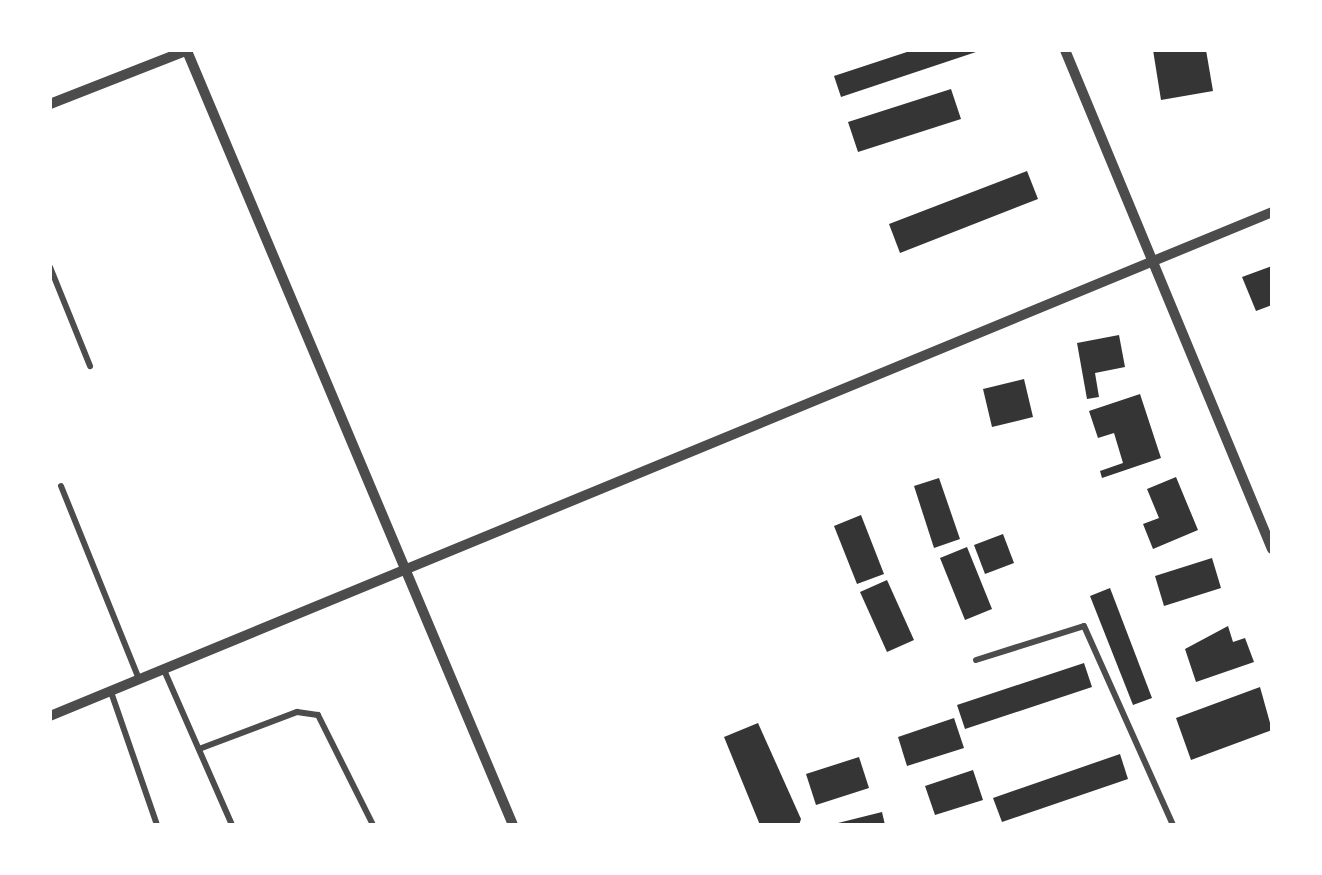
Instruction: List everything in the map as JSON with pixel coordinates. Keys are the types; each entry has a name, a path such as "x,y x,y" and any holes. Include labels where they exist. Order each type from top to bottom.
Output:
{"street":[{"path":"50,104 187,50 514,825"},
{"path":"1066,50 1272,549"},
{"path":"50,716 403,563 1272,212"}],"lane":[{"path":"50,267 90,366"},
{"path":"61,486 140,679"},
{"path":"976,660 1084,626 1172,825"},
{"path":"164,668 232,825"},
{"path":"111,690 157,825"},
{"path":"200,748 297,712 318,714 373,825"}],"building":[{"path":"913,50 979,51 841,97 834,76"},
{"path":"1153,50 1206,50 1213,91 1161,100"},
{"path":"951,89 961,119 858,152 848,122"},
{"path":"1027,171 1038,199 900,253 889,224"},
{"path":"1272,266 1272,305 1256,311 1242,277"},
{"path":"1119,335 1125,367 1095,373 1099,397 1087,399 1077,343"},
{"path":"1024,379 1033,417 992,427 983,389"},
{"path":"1140,394 1161,458 1102,478 1100,471 1123,463 1114,433 1098,438 1089,411"},
{"path":"1176,477 1198,530 1153,549 1143,524 1159,518 1147,489"},
{"path":"939,478 960,539 934,548 914,486"},
{"path":"861,515 884,574 857,584 834,526"},
{"path":"1003,534 1014,563 985,574 974,545"},
{"path":"967,547 992,609 965,620 940,558"},
{"path":"1212,558 1221,588 1164,606 1155,576"},
{"path":"887,580 914,640 887,652 860,592"},
{"path":"1110,588 1152,698 1133,705 1090,596"},
{"path":"1228,626 1233,642 1245,638 1254,662 1196,682 1185,649"},
{"path":"1084,663 1092,687 965,729 957,705"},
{"path":"1260,687 1272,730 1191,760 1176,718"},
{"path":"954,718 964,748 907,766 898,737"},
{"path":"758,723 801,819 799,825 760,825 724,737"},
{"path":"1120,754 1128,779 1002,822 993,798"},
{"path":"859,757 869,788 816,805 806,774"},
{"path":"973,770 983,800 935,815 925,786"},
{"path":"882,812 885,825 834,825 834,824"}]}
